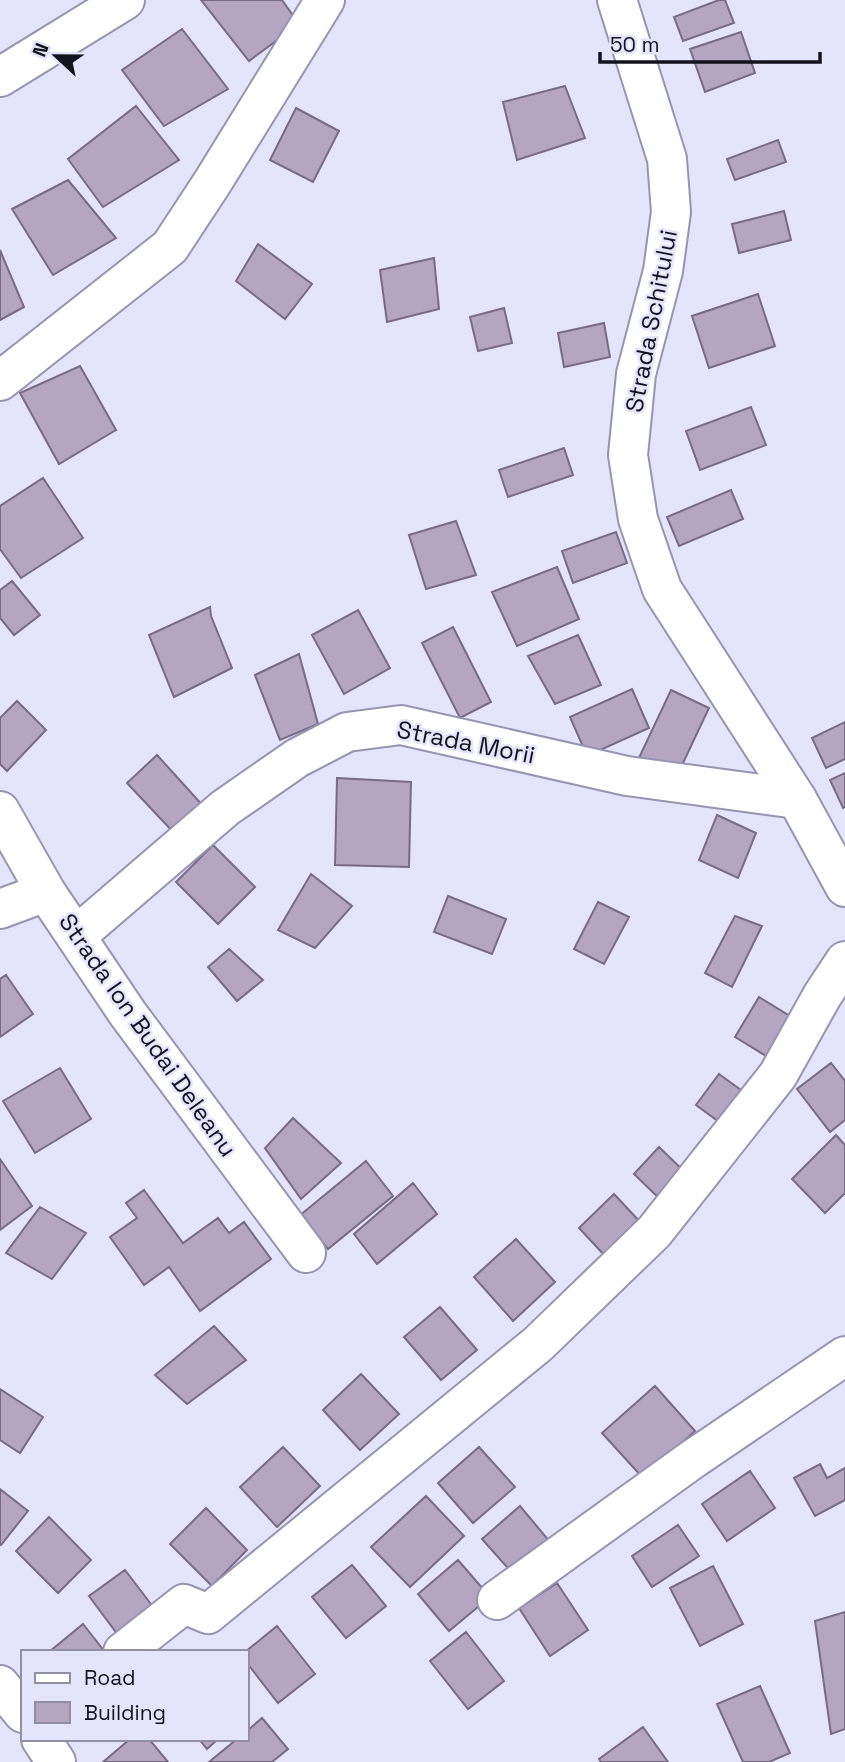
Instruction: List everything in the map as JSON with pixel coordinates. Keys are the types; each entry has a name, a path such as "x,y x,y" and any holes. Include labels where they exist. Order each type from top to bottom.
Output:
{"street":[{"path":"0,77 125,0"},
{"path":"0,381 170,247 325,0"},
{"name":"Strada Schitului","path":"617,0 667,159 671,212 663,271 636,374 628,454 638,519 662,589 797,799 845,887"},
{"name":"Strada Morii","path":"76,936 225,808 297,758 347,732 401,724 627,776 797,799"},
{"name":"Strada Ion Budai Deleanu","path":"0,811 46,892 128,1014 306,1253"},
{"path":"0,909 46,892"},
{"path":"126,1650 184,1604 208,1614 538,1344 654,1232 778,1074 845,961"},
{"path":"497,1600 693,1459 845,1356"},
{"path":"0,1685 21,1711"},
{"path":"42,1741 56,1762"}],"building":[{"path":"201,0 282,0 299,24 249,61"},
{"path":"725,0 734,23 683,41 674,17"},
{"path":"182,29 228,89 164,126 122,70"},
{"path":"741,32 755,73 705,92 690,49"},
{"path":"565,86 585,138 517,160 503,102"},
{"path":"136,106 179,160 103,207 68,159"},
{"path":"296,108 339,131 313,182 270,160"},
{"path":"778,140 786,162 735,180 727,159"},
{"path":"68,180 116,238 53,275 12,209"},
{"path":"784,211 791,240 739,253 732,224"},
{"path":"258,244 312,284 285,319 236,281"},
{"path":"0,250 24,307 0,320"},
{"path":"434,258 439,309 387,322 380,270"},
{"path":"758,294 775,346 709,368 692,316"},
{"path":"504,308 512,343 478,351 470,317"},
{"path":"604,323 610,357 564,367 558,333"},
{"path":"80,366 116,430 59,464 20,393"},
{"path":"751,407 766,445 700,470 686,431"},
{"path":"564,448 573,475 508,497 499,470"},
{"path":"43,478 83,538 21,578 0,549 0,506"},
{"path":"731,490 743,519 679,546 667,517"},
{"path":"456,521 476,575 426,589 409,535"},
{"path":"616,532 627,563 573,583 562,551"},
{"path":"557,567 579,619 517,646 492,592"},
{"path":"12,581 40,615 14,635 0,618 0,590"},
{"path":"210,607 211,616 232,668 174,697 149,635"},
{"path":"358,610 390,668 344,694 312,635"},
{"path":"453,627 491,702 460,718 422,643"},
{"path":"578,635 601,685 555,704 528,656"},
{"path":"299,654 318,724 280,740 255,675"},
{"path":"632,689 649,728 587,756 570,717"},
{"path":"671,690 709,708 675,780 637,762"},
{"path":"17,701 46,730 7,771 0,764 0,718"},
{"path":"845,722 845,759 826,768 812,738"},
{"path":"157,755 205,808 176,835 127,783"},
{"path":"845,773 845,807 843,808 830,780"},
{"path":"337,778 411,782 409,867 335,865"},
{"path":"717,815 756,833 738,878 699,860"},
{"path":"213,845 255,887 218,924 176,882"},
{"path":"311,874 352,906 315,948 278,930"},
{"path":"448,896 506,919 492,954 434,932"},
{"path":"598,902 629,917 604,964 574,949"},
{"path":"735,916 762,926 732,987 705,973"},
{"path":"229,949 263,980 237,1001 208,967"},
{"path":"6,975 33,1014 0,1037 0,979"},
{"path":"759,997 803,1024 779,1064 735,1037"},
{"path":"831,1063 845,1081 845,1120 830,1132 797,1089"},
{"path":"60,1068 91,1119 35,1153 3,1101"},
{"path":"719,1074 745,1093 722,1124 696,1105"},
{"path":"293,1118 341,1163 301,1199 265,1148"},
{"path":"836,1135 845,1145 845,1193 825,1213 792,1179"},
{"path":"659,1147 690,1177 665,1204 634,1174"},
{"path":"0,1159 32,1206 0,1230"},
{"path":"366,1161 393,1196 328,1249 299,1216"},
{"path":"413,1183 437,1214 377,1264 354,1234"},
{"path":"144,1190 183,1243 218,1218 229,1233 244,1222 271,1259 200,1311 169,1267 144,1285 110,1237 137,1218 126,1203"},
{"path":"614,1194 642,1224 607,1258 579,1228"},
{"path":"40,1207 86,1233 52,1279 6,1253"},
{"path":"516,1239 555,1282 513,1321 474,1277"},
{"path":"440,1307 477,1350 441,1380 404,1337"},
{"path":"214,1326 246,1360 187,1404 155,1375"},
{"path":"361,1374 399,1414 360,1450 323,1410"},
{"path":"655,1386 695,1431 643,1478 602,1433"},
{"path":"0,1389 43,1417 20,1453 0,1440"},
{"path":"283,1447 320,1486 277,1527 240,1487"},
{"path":"479,1447 515,1487 473,1523 438,1483"},
{"path":"820,1464 827,1478 845,1468 845,1500 815,1516 794,1478"},
{"path":"750,1471 775,1508 727,1541 702,1504"},
{"path":"0,1489 28,1511 1,1545 0,1544"},
{"path":"426,1496 464,1536 410,1587 371,1547"},
{"path":"520,1506 550,1542 513,1574 482,1539"},
{"path":"206,1508 247,1550 212,1586 170,1544"},
{"path":"49,1517 91,1560 58,1593 16,1551"},
{"path":"678,1525 699,1556 652,1587 632,1556"},
{"path":"458,1560 490,1597 449,1631 418,1594"},
{"path":"352,1565 386,1606 346,1638 312,1597"},
{"path":"713,1566 743,1624 700,1646 670,1588"},
{"path":"125,1570 157,1612 121,1639 89,1596"},
{"path":"557,1583 588,1630 550,1656 519,1608"},
{"path":"845,1612 845,1729 831,1734 815,1621"},
{"path":"83,1624 103,1650 51,1650"},
{"path":"277,1626 315,1674 278,1703 248,1664 247,1650"},
{"path":"466,1632 504,1681 468,1709 430,1661"},
{"path":"760,1686 790,1753 769,1762 743,1762 717,1704"},
{"path":"262,1718 288,1749 272,1762 209,1762 235,1741 248,1741 248,1730"},
{"path":"643,1727 668,1762 601,1762 599,1759"},
{"path":"128,1741 151,1741 168,1762 103,1762"},
{"path":"201,1741 216,1741 207,1749"}]}
